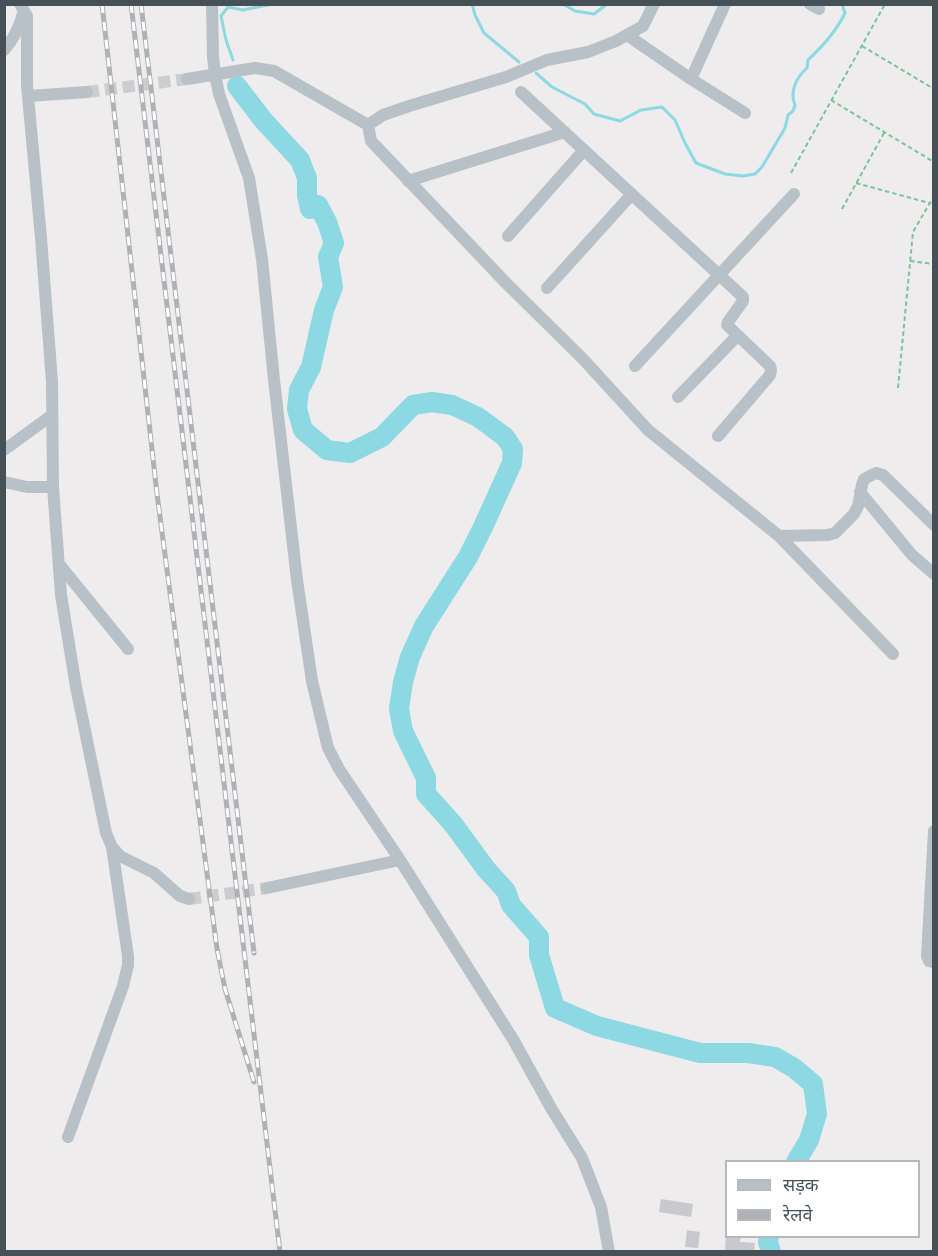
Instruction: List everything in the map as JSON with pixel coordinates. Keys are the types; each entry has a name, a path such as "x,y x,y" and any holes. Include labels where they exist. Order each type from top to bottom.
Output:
{"street":[{"path":"212,4 212,45 219,94 249,177 260,248 297,580 312,681 328,748 339,769 400,860 514,1041 582,1158 602,1207 609,1251"},
{"path":"368,125 383,115 506,77 547,60 588,52 643,26 654,4"},
{"path":"691,79 725,4"},
{"path":"4,50 11,43 19,27 22,8"},
{"path":"22,8 27,16 28,96 52,382 53,488 61,595 76,687 106,833 112,847 128,956 123,986 68,1137"},
{"path":"627,35 745,113"},
{"path":"187,79 255,68 274,71 368,125 371,141 506,283 583,359 648,430 779,536 893,654"},
{"path":"28,96 87,92"},
{"path":"521,92 743,297 743,301 727,323 728,327 770,366 771,370 770,375 718,436"},
{"path":"408,181 565,132"},
{"path":"508,236 584,150"},
{"path":"547,288 632,194"},
{"path":"635,366 794,194"},
{"path":"678,397 737,336"},
{"path":"4,450 52,415"},
{"path":"779,536 836,533 857,510 864,480 876,473 884,475 933,525"},
{"path":"4,482 27,487 53,488"},
{"path":"860,492 912,555 933,574"},
{"path":"59,564 128,649"},
{"path":"933,831 927,956 929,961 933,962"},
{"path":"112,847 120,856 154,873 180,896 189,899"},
{"path":"267,888 400,860"}],"path":[{"path":"791,173 885,4"},
{"path":"862,46 933,89"},
{"path":"831,100 933,162"},
{"path":"842,209 885,132"},
{"path":"856,183 929,203"},
{"path":"898,388 913,232 933,196"},
{"path":"910,261 933,264"}],"building":[{"path":"661,1199 693,1204 691,1217 659,1212"},
{"path":"687,1230 700,1232 698,1248 685,1247"},
{"path":"726,1238 741,1238 740,1242 755,1243 754,1251 725,1251"}],"waterway":[{"path":"233,60 221,16 228,7 243,10 273,4"},
{"path":"472,4 484,33 519,62"},
{"path":"563,4 575,11 594,14 607,4"},
{"path":"536,73 552,87 585,104 594,114 620,121 641,110 662,107 675,120 696,163 725,174 743,176 755,174 762,167 785,128 788,115 793,111 794,90 797,80 807,68 808,60 829,38 845,13 842,4"},
{"path":"237,86 263,120 300,160 307,178 310,209 318,205 334,243 328,257 333,287 324,310 311,367 299,390 297,409 303,430 327,450 350,453 382,437 413,405 432,402 452,405 478,417 505,437 513,449 512,463 483,527 468,557 424,626 410,657 403,682 399,709 403,731 426,778 426,794 506,891 511,905 539,937 539,955 555,1008 597,1026 700,1053 748,1053 775,1057 794,1068 813,1084 817,1114 809,1140 797,1160"},
{"path":"769,1238 771,1252"}],"tunnel":[{"path":"87,92 187,79"},
{"path":"189,899 267,888"}],"railway":[{"path":"102,4 157,494 217,949 225,989 254,1082"},
{"path":"131,4 280,1252"},
{"path":"141,4 254,953"}]}
